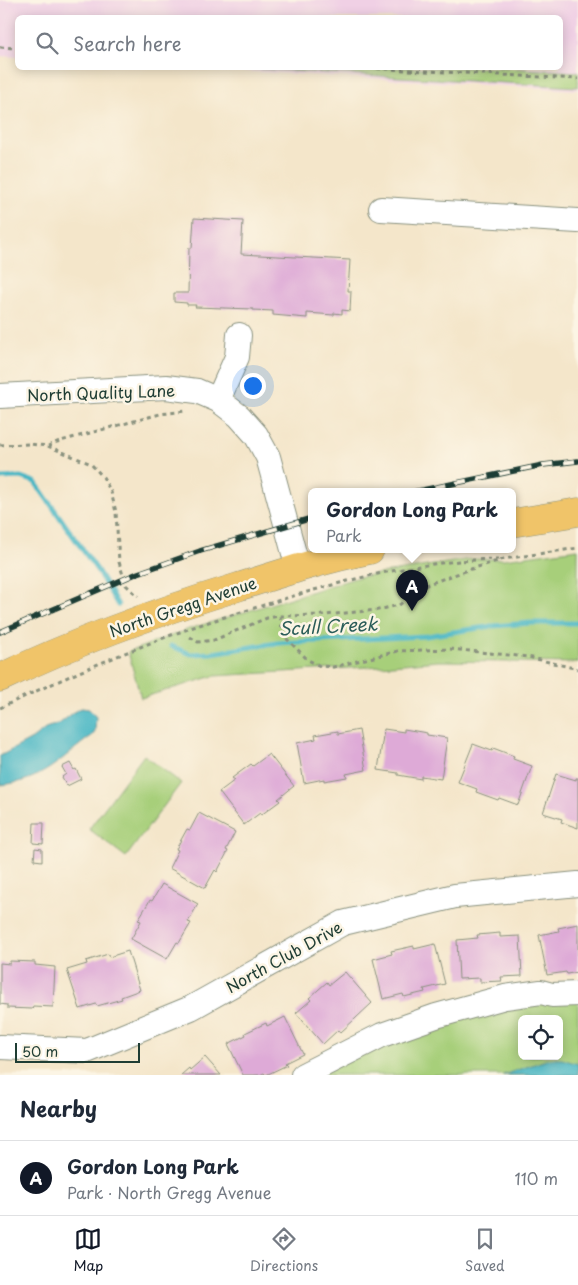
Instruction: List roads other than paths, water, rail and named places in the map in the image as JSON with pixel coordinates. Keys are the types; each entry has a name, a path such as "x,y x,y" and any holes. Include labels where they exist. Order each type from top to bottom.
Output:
{"main road":[{"path":"516,522 578,512"},
{"name":"North Gregg Avenue","path":"0,678 40,659 180,605 298,568 358,553"}],"street":[{"path":"381,209 578,221"},
{"path":"208,396 237,357 239,335"},
{"name":"North Quality Lane","path":"0,396 166,387 208,396 239,416 256,435 268,457 298,568"},
{"name":"North Club Drive","path":"0,1047 87,1051 191,1008 343,923 455,896 578,884"},
{"path":"303,1075 382,1036 436,1016 505,997 541,992 552,995 578,994"}],"water":[{"path":"82,708 89,709 96,717 93,735 51,768 40,774 16,783 0,785 0,756 32,739 48,727 59,724"},
{"path":"563,1059 578,1064 578,1075 503,1075 546,1060"}],"waterway":[{"name":"Scull Creek","path":"0,478 21,477 35,482 97,570 118,605"},
{"name":"Scull Creek","path":"171,646 191,654 212,653 277,643 426,636 493,626 530,623 578,623"}],"railway":[{"path":"432,488 543,465 578,461"},
{"path":"0,632 138,573 200,551 308,519"}],"place":[{"name":"Gordon Long Park","path":"412,611"}]}
